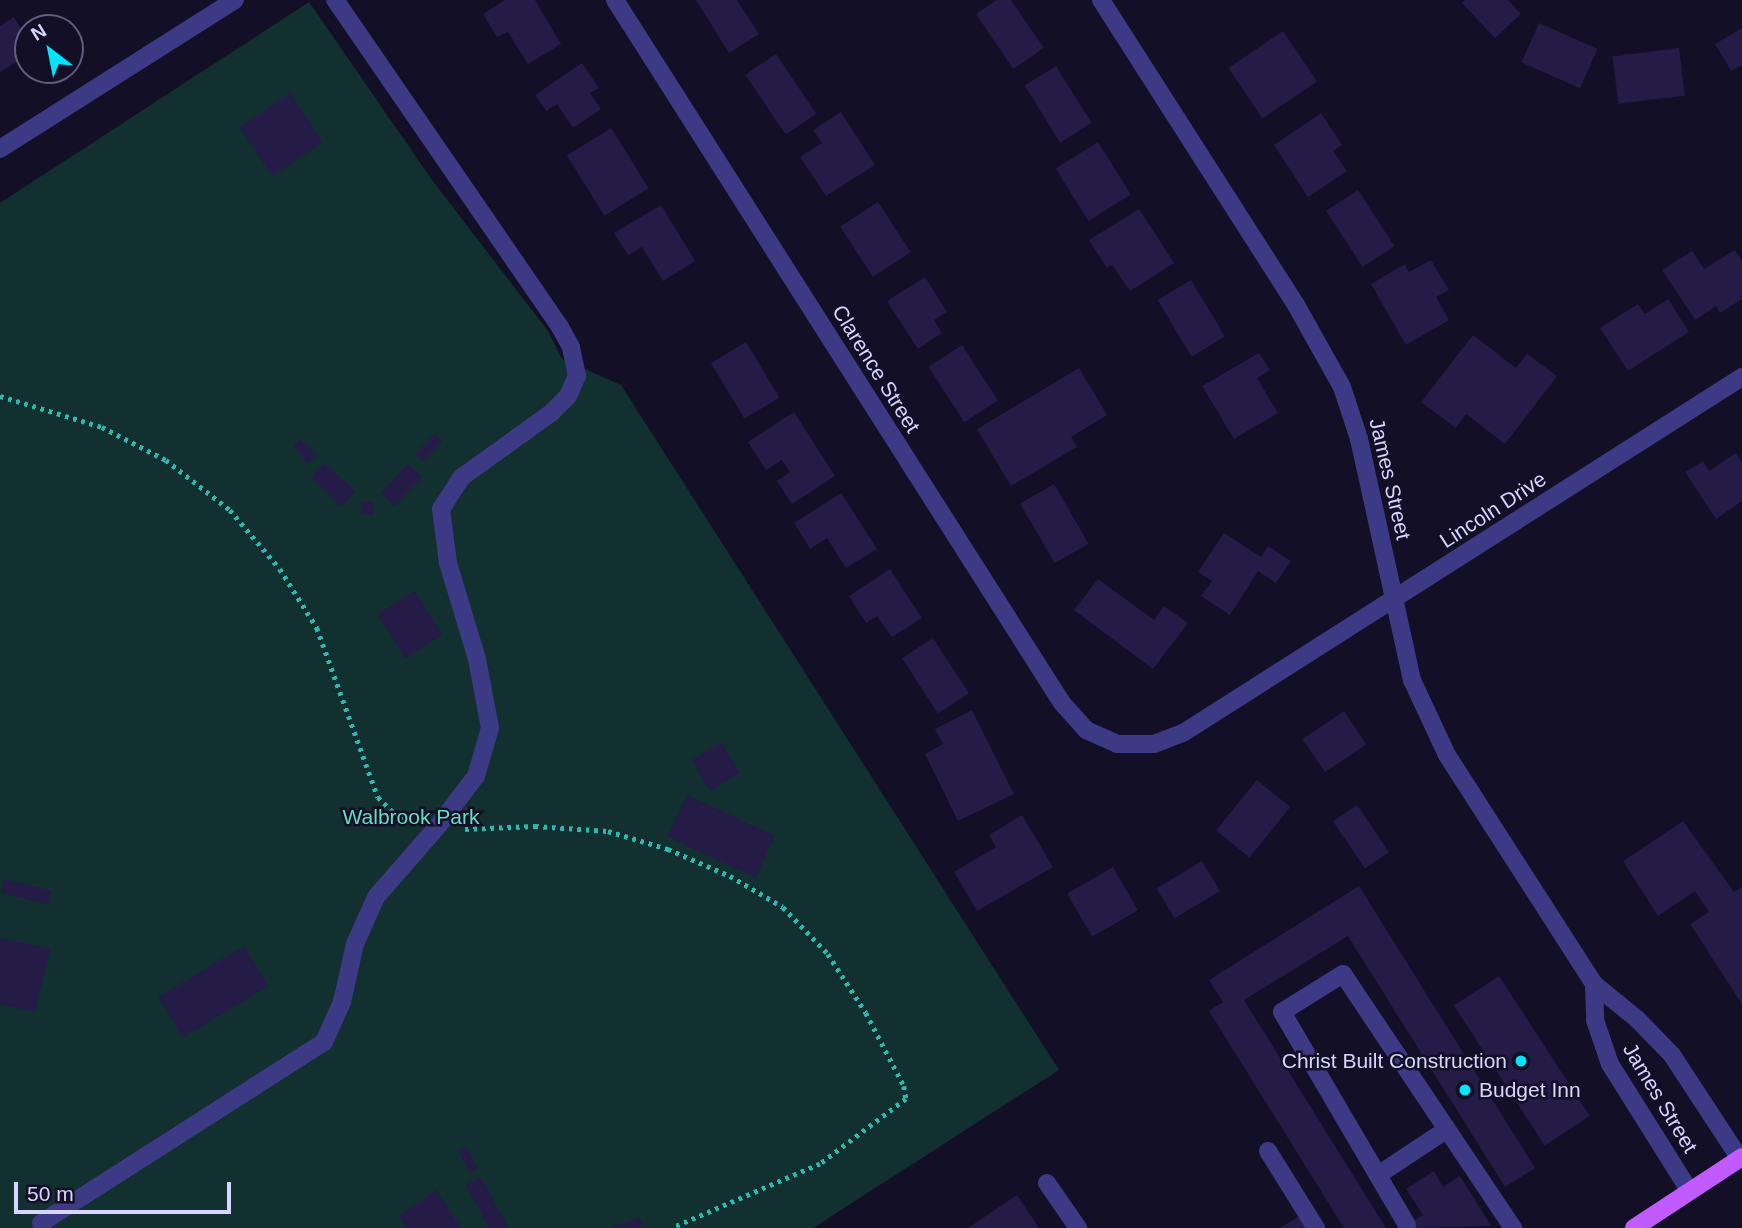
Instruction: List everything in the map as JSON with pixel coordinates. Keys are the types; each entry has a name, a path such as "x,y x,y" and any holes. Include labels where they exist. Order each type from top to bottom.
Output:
{"main road":[{"path":"1634,1228 1741,1158"}],"street":[{"path":"0,149 235,0"},
{"path":"41,1223 324,1042 342,1002 355,944 376,897 438,826 475,776 490,728 477,659 448,563 440,509 462,477 551,413 568,397 577,376 571,347 560,327 335,0"},
{"name":"Clarence Street","path":"615,0 1062,703 1086,730 1117,744"},
{"name":"James Street","path":"1101,0 1296,305 1342,387 1359,439 1412,680 1434,731 1594,984 1637,1019 1672,1055 1741,1158"},
{"name":"Lincoln Drive","path":"1117,744 1154,744 1183,733 1742,377"},
{"path":"1407,1225 1282,1012 1343,974 1509,1227"},
{"name":"James Street","path":"1594,984 1595,1020 1610,1064 1689,1190"},
{"path":"1378,1175 1446,1130"},
{"path":"1268,1151 1317,1228"},
{"path":"1048,1183 1078,1228"}],"path":[{"path":"0,396 102,427 166,460 230,510 280,569 317,628 378,797 394,813 416,824 475,830 535,826 608,831 668,849 730,876 783,907 828,954 866,1013 904,1086 906,1099 820,1164 672,1228"}],"green space":[{"name":"Walbrook Park","path":"309,2 432,180 548,331 562,359 621,385 1059,1070 813,1228 0,1228 0,203"}],"building":[{"path":"505,0 535,0 561,44 528,64 508,32 497,37 483,14"},
{"path":"696,0 737,0 759,34 729,53"},
{"path":"997,0 1011,0 1044,48 1013,69 976,14"},
{"path":"1465,0 1508,0 1521,14 1495,38 1462,3"},
{"path":"14,17 14,64 0,72 0,26"},
{"path":"1539,23 1597,49 1580,88 1522,62"},
{"path":"1742,28 1742,65 1731,71 1715,44"},
{"path":"1283,31 1317,82 1262,118 1228,68"},
{"path":"1679,48 1685,96 1618,104 1612,56"},
{"path":"776,54 816,114 786,134 745,75"},
{"path":"582,63 599,88 590,93 601,109 573,128 557,104 546,111 535,95"},
{"path":"1056,66 1092,123 1060,142 1025,86"},
{"path":"290,93 323,142 272,176 239,127"},
{"path":"841,112 875,165 826,196 800,157 822,143 813,130"},
{"path":"1321,113 1342,145 1333,151 1347,171 1308,197 1274,145"},
{"path":"611,128 649,188 605,216 567,156"},
{"path":"1098,142 1131,195 1088,221 1056,168"},
{"path":"1358,190 1394,246 1363,267 1326,211"},
{"path":"878,202 911,252 873,277 840,227"},
{"path":"661,205 695,261 663,281 642,247 628,255 614,233"},
{"path":"1139,209 1174,263 1130,291 1112,265 1107,268 1089,240"},
{"path":"1735,250 1742,261 1742,299 1720,313 1716,306 1695,320 1662,270 1692,251 1704,269"},
{"path":"1431,260 1449,290 1436,297 1449,320 1406,345 1371,284 1405,264 1409,272"},
{"path":"925,277 947,312 934,320 942,333 918,349 887,301"},
{"path":"1191,280 1225,337 1192,357 1158,300"},
{"path":"1668,299 1689,332 1628,371 1600,328 1638,304 1645,314"},
{"path":"1473,335 1516,368 1527,354 1557,376 1505,444 1466,414 1456,428 1421,402"},
{"path":"746,342 779,398 744,419 711,363"},
{"path":"962,345 998,400 964,422 928,367"},
{"path":"1259,353 1270,370 1257,378 1278,413 1234,439 1202,386"},
{"path":"1079,368 1107,415 1071,437 1077,447 1011,486 977,429"},
{"path":"794,412 835,476 792,504 777,481 790,472 782,460 766,470 748,442"},
{"path":"435,434 443,442 423,462 415,454"},
{"path":"300,439 316,455 308,463 292,447"},
{"path":"1736,453 1742,462 1742,501 1716,519 1685,472 1703,461 1709,471"},
{"path":"325,463 355,492 341,507 311,477"},
{"path":"408,464 422,477 395,506 381,493"},
{"path":"1054,484 1088,544 1055,563 1020,504"},
{"path":"841,493 877,549 846,568 827,538 810,549 794,523"},
{"path":"361,502 374,502 374,515 361,515"},
{"path":"1224,533 1261,557 1268,546 1291,561 1276,583 1258,571 1230,615 1201,596 1212,581 1198,572"},
{"path":"890,569 922,618 892,637 877,616 866,623 849,596"},
{"path":"1098,579 1154,620 1164,606 1188,623 1153,669 1074,610"},
{"path":"415,591 443,635 405,658 378,614"},
{"path":"933,638 969,693 938,714 902,658"},
{"path":"972,710 1014,794 958,821 925,754 943,744 935,729"},
{"path":"1344,711 1366,744 1325,772 1303,739"},
{"path":"721,742 740,773 710,791 691,761"},
{"path":"1257,780 1290,807 1250,858 1216,831"},
{"path":"687,795 775,836 755,878 668,837"},
{"path":"1357,805 1389,852 1365,868 1333,821"},
{"path":"1022,815 1053,867 977,911 954,872 996,847 989,835"},
{"path":"1683,821 1734,892 1742,887 1742,1004 1690,924 1709,912 1695,891 1658,916 1623,861"},
{"path":"1202,861 1220,891 1175,918 1157,888"},
{"path":"1113,867 1138,910 1092,937 1067,893"},
{"path":"4,879 52,891 48,904 1,893"},
{"name":"Budget Inn","path":"1359,886 1535,1168 1505,1187 1348,936 1244,1000 1386,1228 1344,1228 1209,1011 1223,1002 1209,980"},
{"path":"0,938 50,949 35,1012 0,1004"},
{"path":"244,946 268,986 182,1038 158,998"},
{"name":"Christ Built Construction","path":"1499,976 1590,1116 1545,1145 1454,1005"},
{"path":"466,1146 477,1168 469,1172 458,1150"},
{"path":"1434,1171 1443,1187 1460,1176 1491,1226 1402,1228 1423,1215 1406,1189"},
{"path":"481,1177 508,1228 489,1228 466,1185"},
{"path":"436,1190 461,1228 407,1228 399,1216"},
{"path":"1017,1195 1039,1228 968,1228"},
{"path":"1301,1215 1309,1228 1280,1228"},
{"path":"640,1218 643,1227 610,1228 610,1227"}],"place":[{"name":"Christ Built Construction","path":"1521,1061"},
{"name":"Budget Inn","path":"1465,1090"}]}
